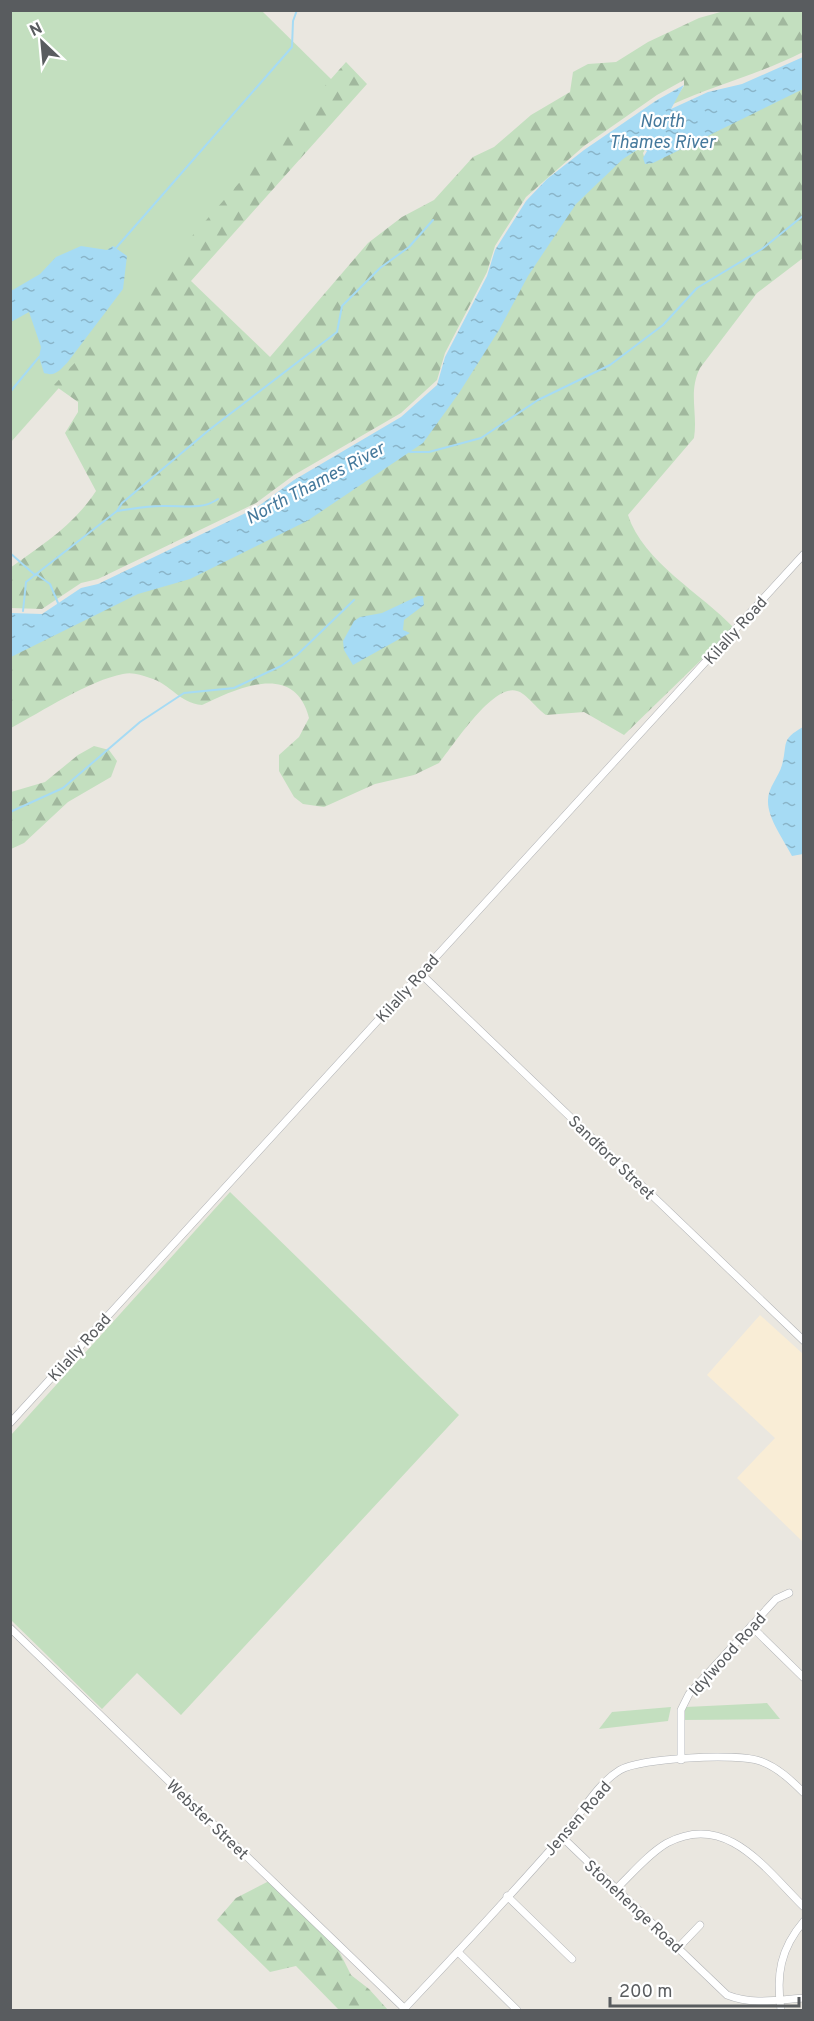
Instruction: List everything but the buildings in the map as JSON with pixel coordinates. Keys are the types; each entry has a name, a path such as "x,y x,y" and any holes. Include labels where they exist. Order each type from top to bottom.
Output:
{"street":[{"name":"Kilally Road","path":"10,1423 804,554"},
{"name":"Sandford Street","path":"420,974 804,1341"},
{"name":"Idylwood Road","path":"681,1760 681,1710 689,1694 776,1599 789,1593"},
{"path":"752,1626 804,1678"},
{"name":"Webster Street","path":"10,1628 405,2010"},
{"name":"Jensen Road","path":"405,2010 562,1837 603,1785 620,1770 641,1763 739,1757 759,1760 774,1767 804,1793"},
{"path":"616,1889 666,1844 681,1838 717,1835 745,1848 804,1907"},
{"name":"Stonehenge Road","path":"562,1837 727,1995 742,2001 804,1998"},
{"path":"507,1896 572,1959"},
{"path":"781,2010 778,1980 783,1953 804,1921"},
{"path":"679,1947 700,1925"},
{"path":"458,1952 517,2010"}],"shaded area":[{"path":"760,1315 803,1354 803,1542 737,1478 775,1438 707,1375"}],"green space":[{"path":"11,11 262,11 332,80 11,442"},
{"path":"724,11 803,11 803,52 671,105 684,86 684,80 657,95 584,146 526,197 495,246 487,272 445,353 437,380 401,413 294,475 256,503 98,579 81,583 42,609 11,608 10,568 68,524 96,491 65,433 78,412 78,402 54,385 170,261 346,62 367,84 191,281 270,357 368,243 402,217 434,200 473,157 494,147 531,115 570,92 573,72 588,64 616,62 648,42 699,18"},
{"path":"803,86 803,258 757,293 700,368 696,377 694,394 694,438 628,515 646,548 734,628 624,735 584,712 546,715 520,692 507,691 485,706 439,763 414,775 375,784 324,807 303,804 294,797 279,771 279,755 299,737 309,718 302,700 291,690 278,684 248,687 202,705 187,701 157,681 137,674 123,674 110,677 81,690 11,728 11,654 367,475 528,272 577,200 624,155 640,145 647,147 643,153 645,160"},
{"path":"94,746 109,750 117,761 111,777 68,802 24,843 11,849 11,792 45,782 78,755"},
{"path":"230,1192 459,1415 181,1715 137,1673 102,1709 11,1620 11,1435"},
{"path":"767,1703 780,1719 682,1720 686,1707"},
{"path":"671,1707 668,1721 599,1729 612,1712"},
{"path":"269,1881 332,1937 351,1975 369,1989 388,2010 339,2010 296,1966 270,1972 217,1920 236,1898"}],"water":[{"name":"North Thames River","path":"803,57 803,89 653,163 645,164 643,158 647,151 640,148 623,159 576,204 528,276 499,330 459,393 423,443 307,521 190,579 138,594 11,657 11,613 42,614 81,588 98,584 256,508 294,480 401,417 437,385 445,357 487,276 495,250 526,201 547,179 584,150 657,100 684,85 671,109 708,92 742,84"},
{"path":"81,246 107,250 113,246 127,256 123,289 67,363 54,373 44,373 39,357 41,347 29,312 11,322 11,291 40,274 56,257"},
{"path":"418,596 423,596 424,605 404,620 403,630 410,633 353,665 344,650 343,641 354,621 360,617 382,613"},
{"path":"803,727 803,854 792,856 770,814 768,800 782,765 786,743 791,735"}],"waterway":[{"path":"115,249 292,47 293,21 297,10"},
{"path":"410,452 429,452 481,438 538,400 610,365 663,325 697,288 762,249 804,215"},
{"path":"23,611 26,582 117,511 122,503 209,430 337,332 342,306 380,268 409,247 433,220"},
{"path":"10,392 39,357"},
{"path":"117,511 155,506 198,506 218,499"},
{"path":"10,553 35,575"},
{"path":"36,574 50,584 58,603"},
{"path":"10,812 63,788 140,722 184,693 234,688 281,666 297,655 354,600"}]}
